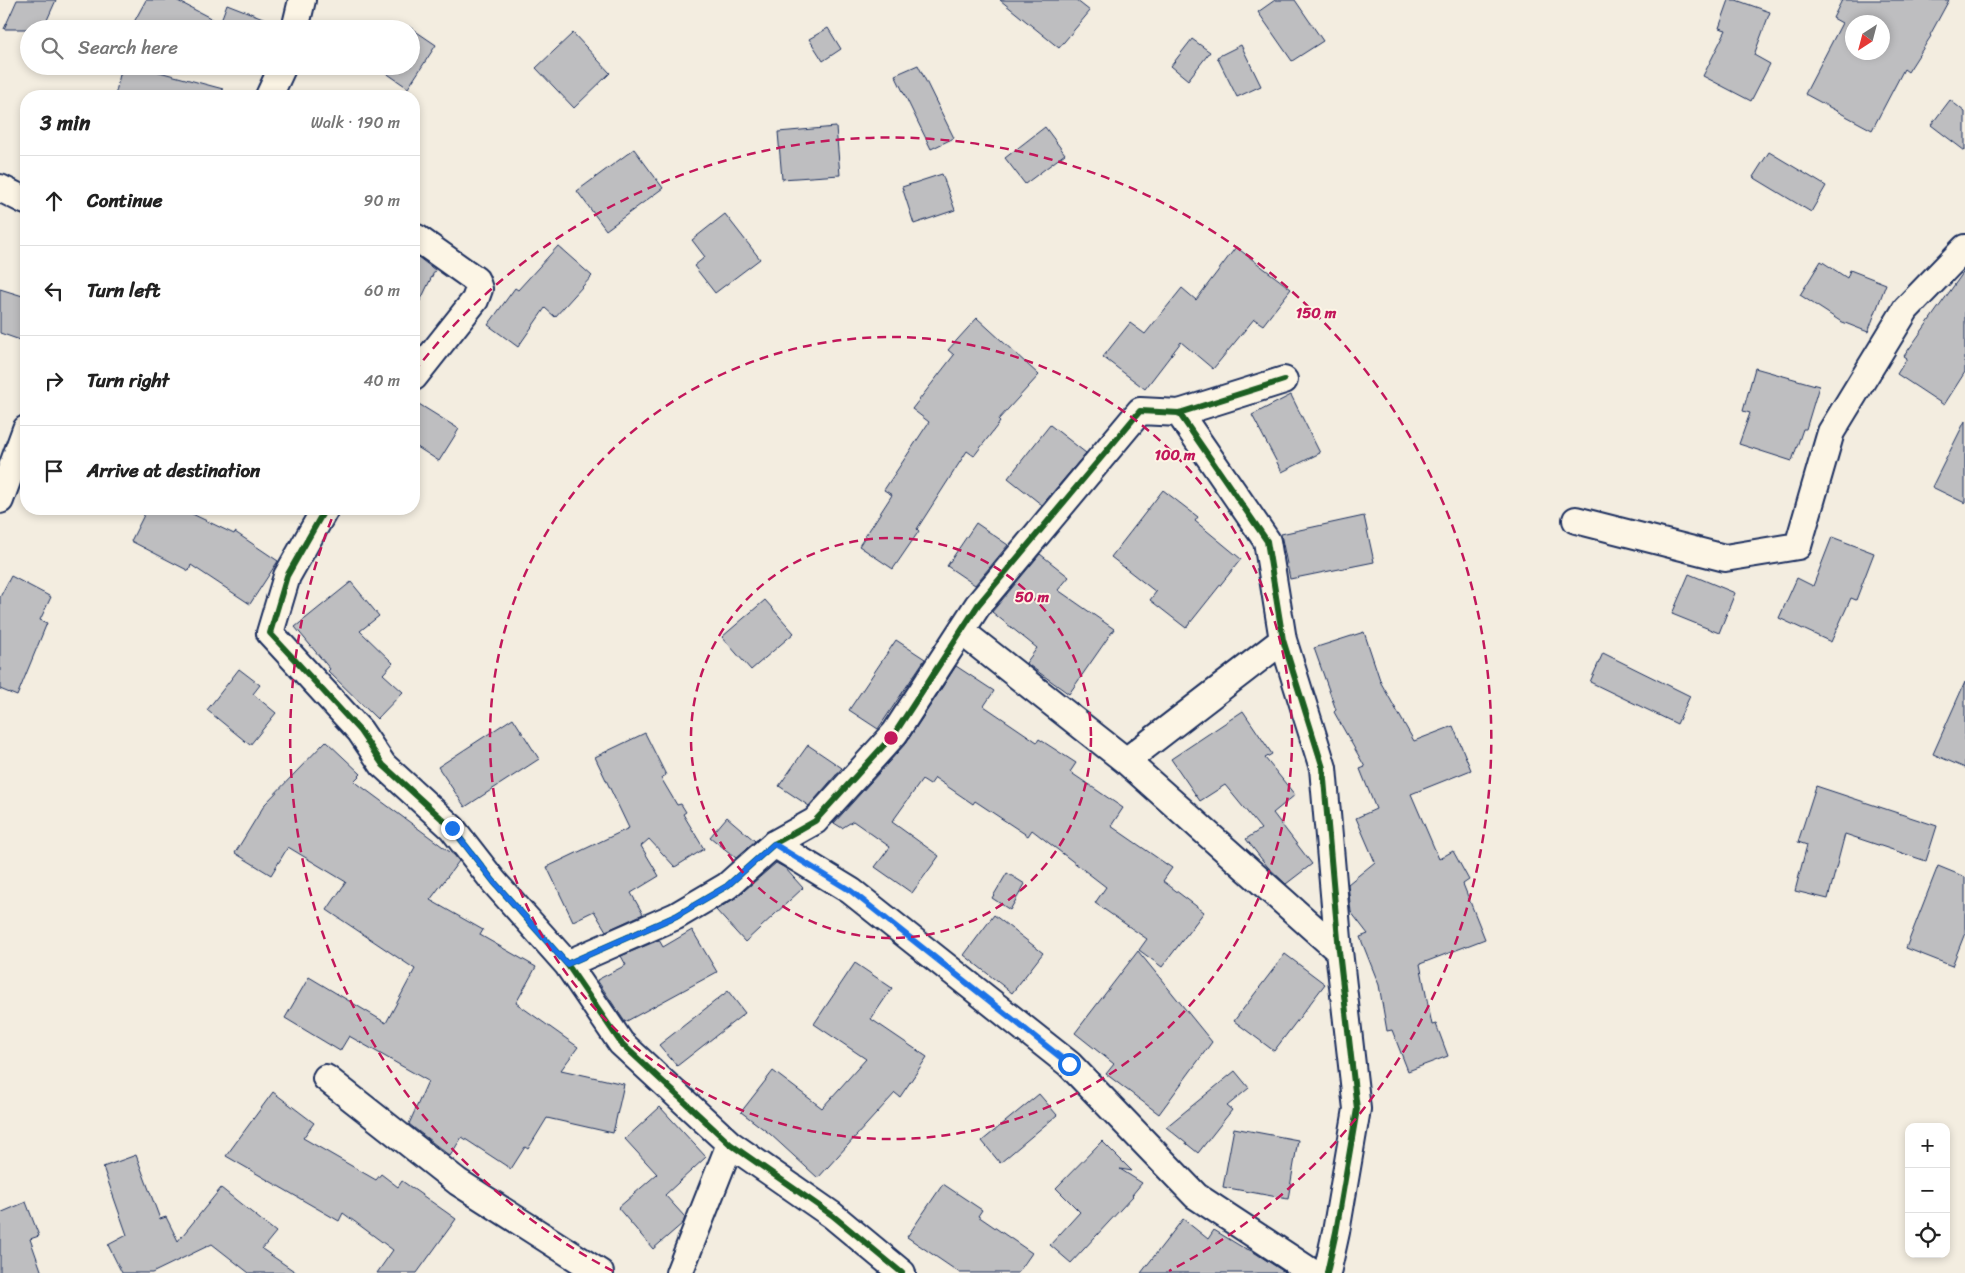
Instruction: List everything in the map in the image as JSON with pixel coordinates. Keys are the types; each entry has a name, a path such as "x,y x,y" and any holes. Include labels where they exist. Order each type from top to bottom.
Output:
{"street":[{"path":"297,20 302,0"},
{"path":"272,90 279,75"},
{"path":"0,188 20,198"},
{"path":"420,240 476,280 479,289 475,300 420,369"},
{"path":"1576,520 1725,558 1798,546 1831,432 1906,309 1965,248"},
{"path":"567,964 676,916 727,886 774,844 815,822 895,733 978,606 1140,411 1180,413 1284,380"},
{"path":"1180,413 1267,541 1283,640 1323,768 1339,951 1357,1109 1327,1273"},
{"path":"0,500 20,445"},
{"path":"322,515 287,576 270,633 360,731 383,765 452,828 494,882 567,964 621,1043 730,1144 832,1215 902,1273"},
{"path":"961,631 1126,762 1339,951"},
{"path":"1126,762 1283,640"},
{"path":"774,844 851,891 1069,1064 1196,1196 1314,1273"},
{"path":"326,1078 458,1182 600,1273"},
{"path":"679,1273 730,1144"}],"building":[{"path":"17,0 56,0 47,20 20,20 20,29 4,29"},
{"path":"146,0 176,0 214,20 135,20"},
{"path":"1000,0 1076,0 1090,11 1059,48"},
{"path":"1275,0 1295,0 1323,41 1292,61 1258,12"},
{"path":"1729,0 1736,0 1770,12 1754,55 1770,64 1751,101 1703,76 1726,30 1719,28"},
{"path":"1842,0 1949,0 1931,36 1908,72 1904,69 1872,130 1805,94 1842,23 1833,18"},
{"path":"227,4 268,20 221,20"},
{"path":"828,28 841,49 823,61 809,39"},
{"path":"573,33 610,73 574,108 536,68"},
{"path":"420,34 436,45 420,70"},
{"path":"1192,39 1210,52 1188,80 1171,66"},
{"path":"1241,45 1261,86 1237,97 1217,57"},
{"path":"918,65 954,138 931,149 895,75"},
{"path":"120,75 171,75 223,89 223,90 116,90"},
{"path":"389,75 416,75 408,88"},
{"path":"1950,100 1965,112 1965,151 1931,125"},
{"path":"836,127 840,175 782,179 778,132"},
{"path":"1045,127 1065,154 1025,184 1005,158"},
{"path":"634,149 663,188 606,230 577,191"},
{"path":"1769,152 1826,186 1811,212 1753,177"},
{"path":"942,174 955,210 914,224 902,187"},
{"path":"725,214 760,259 715,293 694,266 705,257 692,240"},
{"path":"558,246 592,276 555,317 545,308 518,347 488,325 515,288 518,290"},
{"path":"1236,247 1291,289 1263,325 1254,319 1213,369 1181,342 1145,389 1103,357 1130,323 1145,334 1182,288 1196,300"},
{"path":"420,259 435,270 420,301"},
{"path":"1821,261 1847,278 1850,270 1886,284 1868,332 1840,321 1800,295"},
{"path":"1965,270 1965,372 1944,405 1897,374 1907,358 1904,356"},
{"path":"0,289 20,295 20,340 0,333"},
{"path":"977,318 1039,375 998,420 1000,422 974,456 967,451 917,529 919,531 893,569 859,546 892,495 884,490 929,422 912,409 954,355 948,350"},
{"path":"1755,368 1819,386 1806,429 1803,429 1792,461 1739,444 1750,413 1743,411"},
{"path":"1291,395 1320,453 1282,472 1252,415"},
{"path":"420,405 459,429 439,461 420,449"},
{"path":"1965,421 1965,503 1932,487"},
{"path":"1050,425 1086,453 1042,505 1008,478"},
{"path":"1163,490 1198,517 1195,521 1241,559 1186,628 1150,600 1156,592 1111,557"},
{"path":"144,515 194,515 234,534 235,532 278,561 250,604 191,565 189,571 131,541"},
{"path":"1364,516 1374,562 1290,579 1281,534"},
{"path":"976,523 1008,545 975,585 947,566"},
{"path":"1832,537 1874,553 1856,600 1851,598 1831,642 1779,618 1797,578 1813,586"},
{"path":"1040,554 1069,577 1058,590 1114,629 1069,694 1026,663 1037,648 992,612"},
{"path":"1689,574 1735,593 1719,633 1672,614"},
{"path":"11,576 51,597 40,620 47,623 17,696 0,689 0,597"},
{"path":"351,582 379,616 360,631 393,663 383,674 403,692 377,719 328,671 330,669 295,627"},
{"path":"765,600 794,633 751,670 722,637"},
{"path":"1364,632 1381,683 1414,741 1453,726 1471,770 1411,794 1439,859 1453,851 1469,880 1463,884 1485,939 1420,964 1432,1025 1436,1024 1448,1056 1408,1071 1392,1030 1387,1031 1379,985 1360,937 1368,934 1351,912 1348,884 1375,862 1356,818 1376,809 1360,769 1365,767 1334,712 1336,710 1314,648"},
{"path":"896,640 925,659 878,729 849,710"},
{"path":"1603,653 1690,696 1677,724 1590,682"},
{"path":"956,666 994,691 984,706 1037,742 1039,739 1076,763 1070,772 1123,808 1111,826 1172,868 1163,881 1204,912 1162,967 1139,950 1147,939 1095,903 1106,887 1032,830 1028,836 975,801 973,804 935,778 930,785 922,780 892,822 939,856 912,893 875,867 890,847 853,821 842,828 834,823 906,743"},
{"path":"239,669 260,685 253,694 276,713 250,745 207,710"},
{"path":"1965,682 1965,768 1933,754"},
{"path":"1243,711 1272,754 1265,758 1295,795 1273,813 1312,864 1286,884 1267,866 1246,839 1261,829 1225,785 1200,801 1171,759"},
{"path":"513,718 539,759 465,807 438,767"},
{"path":"645,733 666,775 661,778 677,805 681,804 686,812 683,814 704,849 675,867 649,839 641,846 659,876 631,893 643,914 606,931 594,911 573,921 547,867 629,828 595,757"},
{"path":"326,741 361,774 354,781 454,855 459,861 430,900 483,930 480,935 536,967 516,1003 578,1047 561,1070 624,1084 613,1133 547,1118 528,1149 525,1147 511,1169 462,1137 450,1156 409,1124 428,1081 349,1036 340,1051 285,1018 309,977 386,1023 415,969 327,910 346,882 288,847 271,875 235,853 265,804"},
{"path":"808,745 842,768 809,806 779,786"},
{"path":"1816,786 1937,826 1926,861 1845,834 1828,899 1795,891 1807,845 1798,842"},
{"path":"727,817 755,841 736,858 710,837"},
{"path":"776,863 785,868 803,888 745,942 716,910 737,897"},
{"path":"1938,866 1965,877 1965,933 1952,966 1906,948"},
{"path":"1007,873 1025,884 1010,910 992,898"},
{"path":"994,915 1043,953 1012,993 964,955"},
{"path":"692,930 717,972 625,1022 597,980 626,965 621,956 659,940 663,947"},
{"path":"1138,951 1212,1042 1159,1114 1106,1074 1114,1064 1075,1033"},
{"path":"1285,954 1325,984 1274,1051 1234,1021"},
{"path":"855,963 892,988 871,1019 927,1057 900,1097 895,1093 818,1178 770,1134 741,1112 773,1071 822,1108 866,1059 814,1024"},
{"path":"728,991 745,1013 677,1066 659,1045"},
{"path":"1235,1071 1249,1088 1227,1106 1232,1110 1198,1153 1166,1127"},
{"path":"273,1092 314,1123 303,1138 376,1180 381,1174 398,1187 402,1181 456,1219 417,1273 377,1273 393,1250 343,1213 339,1221 226,1156"},
{"path":"1039,1094 1057,1115 1000,1163 982,1141"},
{"path":"660,1107 706,1157 665,1195 685,1217 683,1223 653,1249 618,1208 657,1174 625,1139"},
{"path":"1234,1128 1298,1140 1288,1199 1223,1187"},
{"path":"1102,1141 1132,1171 1120,1169 1142,1183 1133,1196 1071,1263 1050,1245 1080,1212 1056,1188"},
{"path":"136,1155 160,1219 166,1217 178,1241 221,1188 276,1232 262,1249 297,1273 249,1273 212,1244 152,1273 122,1273 108,1245 127,1235 103,1167"},
{"path":"943,1184 982,1210 978,1216 1032,1253 1018,1273 960,1273 907,1237"},
{"path":"26,1202 39,1236 30,1239 42,1273 0,1273 0,1213"},
{"path":"1183,1219 1208,1239 1214,1230 1286,1273 1141,1273"}],"cycle path":[{"path":"567,964 676,916 727,886 774,844 815,821 895,733 978,605 1140,411 1179,413 1284,380"},
{"path":"1179,413 1267,541 1283,640 1323,768 1339,951 1357,1109 1327,1273"},
{"path":"322,515 287,576 270,633 360,731 383,765 452,828 494,882 567,964 621,1043 730,1144 832,1215 902,1273"}],"route":[{"path":"452,828 494,882 567,964 676,916 727,886 774,844 851,891 1069,1064"}]}
